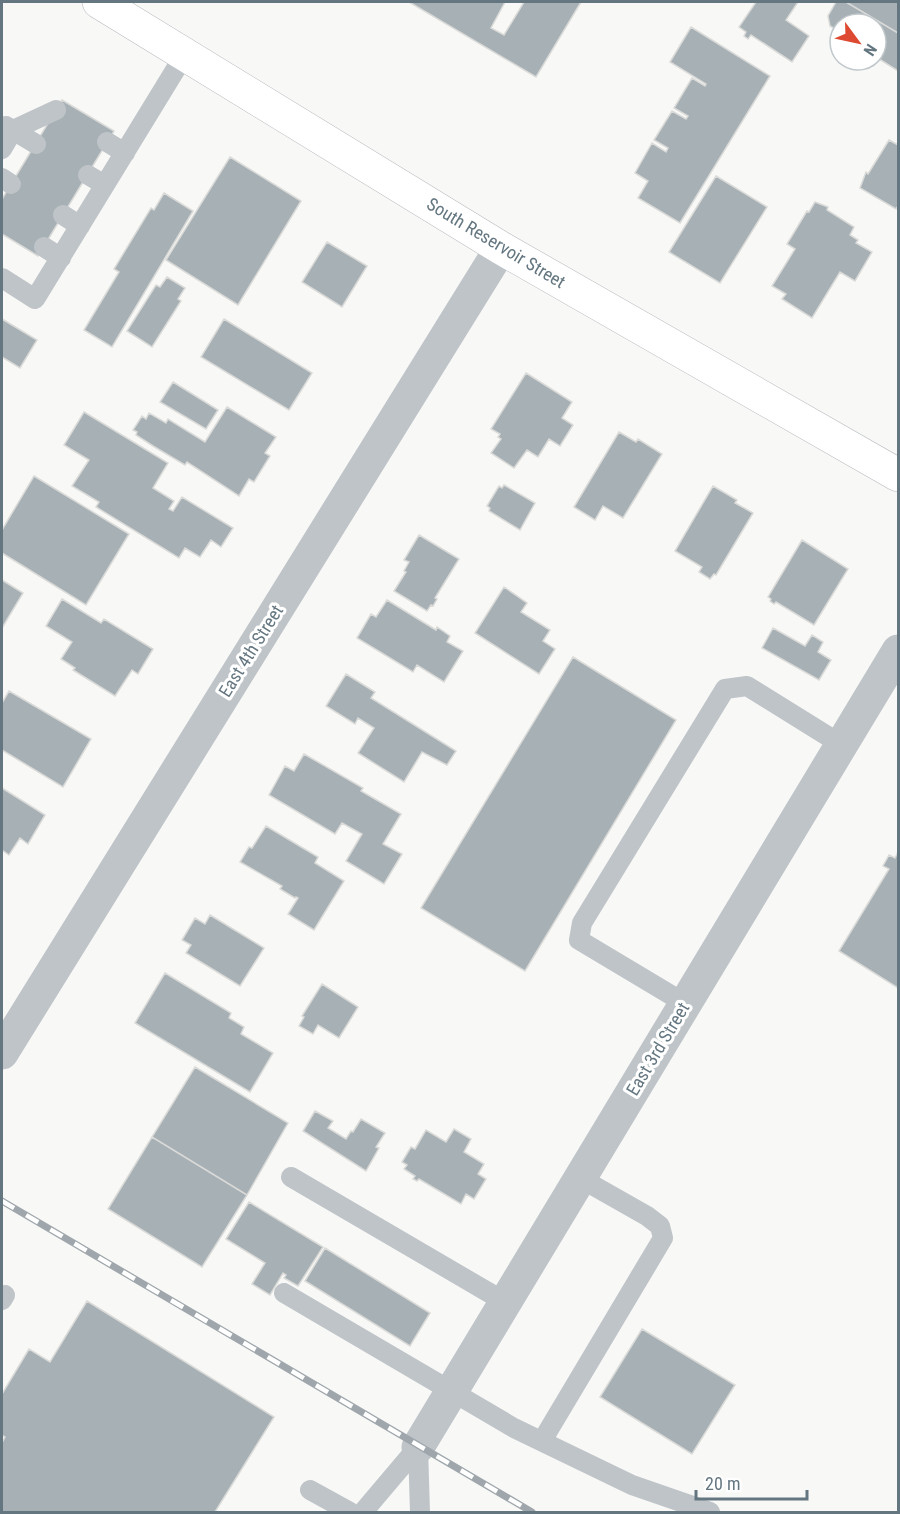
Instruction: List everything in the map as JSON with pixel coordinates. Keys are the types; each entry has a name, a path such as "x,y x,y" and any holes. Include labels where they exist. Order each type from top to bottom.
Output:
{"main road":[{"name":"South Reservoir Street","path":"99,2 501,248 898,476"}],"street":[{"name":"East 4th Street","path":"2,1053 501,248"},
{"name":"East 3rd Street","path":"418,1447 898,651"}],"lane":[{"path":"2,278 35,299 185,54"},
{"path":"7,127 56,111"},
{"path":"7,127 36,144"},
{"path":"2,149 7,127"},
{"path":"107,142 125,153"},
{"path":"87,175 105,185"},
{"path":"63,215 80,226"},
{"path":"44,247 61,258"},
{"path":"686,1004 579,940 582,923 725,689 747,686 842,745"},
{"path":"291,1177 505,1302"},
{"path":"542,1442 663,1238 660,1226 647,1216 580,1178"},
{"path":"284,1293 514,1428 632,1485 710,1512"},
{"path":"363,1512 418,1447"},
{"path":"418,1447 420,1512"},
{"path":"310,1490 350,1512"}],"building":[{"path":"409,2 505,2 491,28 504,35 524,2 581,2 536,77"},
{"path":"756,2 798,2 786,20 809,36 792,62 751,35 748,39 744,36 746,32 739,27"},
{"path":"836,2 846,2 863,12 830,12"},
{"path":"846,2 898,2 898,33 888,27 888,12 863,12"},
{"path":"691,27 770,76 680,223 638,198 648,181 635,173 652,143 666,152 668,148 654,140 672,111 686,119 688,116 674,108 692,78 705,86 706,84 670,62"},
{"path":"888,27 898,33 898,71 888,65"},
{"path":"62,100 114,131 38,256 2,234 2,199"},
{"path":"889,140 898,145 898,206 896,209 860,188 866,172 868,174"},
{"path":"230,157 301,201 238,305 166,260"},
{"path":"716,176 767,207 720,283 669,252"},
{"path":"164,193 193,211 112,347 84,330 119,272 114,269 151,208 154,210"},
{"path":"815,202 828,207 827,210 854,227 850,235 858,240 856,243 872,252 855,281 840,272 812,318 782,299 786,294 772,286 795,249 787,244"},
{"path":"327,242 367,266 342,307 302,282"},
{"path":"167,277 185,288 178,299 181,301 152,347 127,331 156,285 160,287"},
{"path":"2,319 37,340 20,368 2,357"},
{"path":"224,319 312,373 289,410 201,357"},
{"path":"526,373 572,402 562,418 573,425 560,446 549,439 538,457 527,450 514,468 491,453 501,439 498,437 500,434 491,429"},
{"path":"173,382 218,410 206,429 160,402"},
{"path":"227,407 276,437 265,453 270,456 254,482 249,479 239,496 187,462 185,465 153,446 136,435 137,432 133,430 142,416 146,419 149,413 166,423 168,419 205,442"},
{"path":"84,412 168,463 153,488 174,501 169,509 173,511 182,497 233,528 221,547 211,540 200,557 185,548 179,558 96,507 99,502 72,486 89,460 64,445"},
{"path":"619,432 636,442 638,439 662,454 623,518 603,506 595,520 574,507"},
{"path":"34,476 129,534 86,605 2,553 2,530"},
{"path":"504,485 535,503 520,530 489,511 490,508 487,506 499,486 502,488"},
{"path":"713,486 737,500 735,503 753,513 716,575 714,574 710,579 699,572 702,567 675,551"},
{"path":"419,535 459,559 435,598 437,599 433,606 431,605 427,611 394,591 406,572 404,571 409,562 404,560"},
{"path":"802,540 848,569 814,625 776,602 774,604 768,597"},
{"path":"2,580 23,593 2,628"},
{"path":"504,587 527,603 521,612 550,630 543,641 555,649 539,674 475,633"},
{"path":"62,599 101,623 104,619 153,649 138,674 132,670 115,696 73,670 75,668 61,659 72,642 46,626"},
{"path":"387,600 436,630 437,627 450,636 447,642 463,651 444,682 417,665 413,672 357,638 371,614 376,617"},
{"path":"773,628 805,646 812,635 823,642 818,652 831,660 819,680 762,648"},
{"path":"573,657 676,720 525,971 421,908"},
{"path":"346,674 375,692 371,698 456,751 447,765 422,752 404,782 358,753 374,728 358,718 355,724 326,706"},
{"path":"9,691 91,739 63,787 2,750 2,703"},
{"path":"304,754 363,788 361,791 401,814 383,844 402,854 384,884 346,861 362,834 342,823 335,834 269,795 285,766 294,771"},
{"path":"2,788 45,815 28,844 20,838 9,855 2,850"},
{"path":"266,826 318,857 315,863 344,881 314,930 288,914 298,898 280,889 282,886 240,862"},
{"path":"898,852 898,988 839,951 889,869 883,866 889,855 895,858"},
{"path":"210,915 264,948 240,986 186,953 191,945 182,940 195,918 205,924"},
{"path":"165,973 231,1013 229,1018 244,1027 241,1034 273,1053 250,1092 135,1023"},
{"path":"322,984 358,1007 339,1038 318,1025 313,1034 299,1026 304,1017 302,1016"},
{"path":"195,1067 288,1123 247,1195 152,1137"},
{"path":"315,1111 333,1121 328,1128 346,1139 361,1119 385,1133 366,1171 303,1131"},
{"path":"454,1129 471,1139 464,1152 484,1164 478,1174 486,1179 474,1199 466,1194 461,1204 419,1179 417,1181 413,1179 415,1176 404,1169 407,1165 402,1162 411,1147 415,1149 426,1130 446,1142"},
{"path":"152,1137 247,1195 202,1267 108,1209"},
{"path":"249,1202 323,1247 298,1286 284,1278 286,1275 283,1273 270,1295 252,1284 265,1263 226,1239"},
{"path":"325,1248 430,1313 410,1346 305,1281"},
{"path":"87,1301 274,1417 215,1512 2,1512 2,1443 5,1437 2,1435 2,1394 29,1349 50,1362"},
{"path":"642,1329 735,1385 692,1454 600,1397"}],"railway":[{"path":"2,1201 532,1512"}]}
